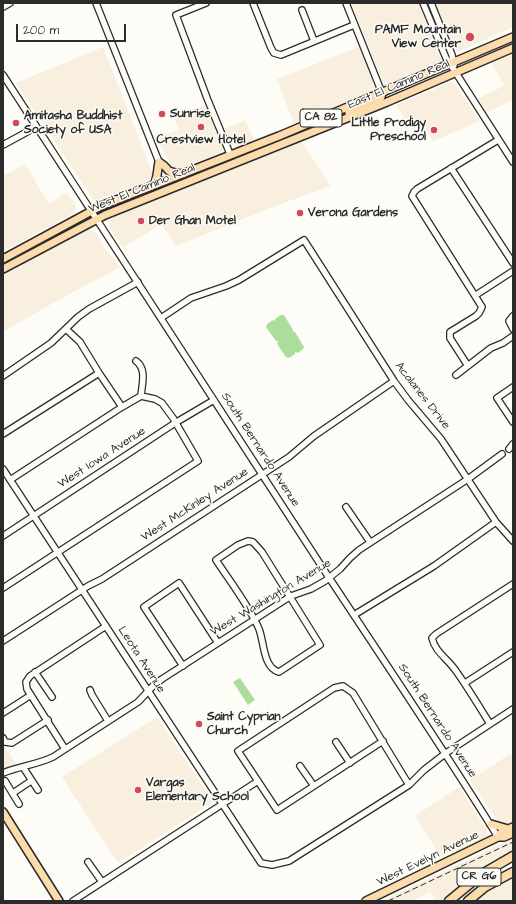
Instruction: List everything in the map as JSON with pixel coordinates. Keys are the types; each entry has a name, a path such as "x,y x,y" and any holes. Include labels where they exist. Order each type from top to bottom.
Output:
{"highway":[{"name":"CR G6","path":"449,901 472,882 513,857"},
{"name":"CR G6","path":"468,901 494,882 513,872"},
{"path":"494,882 513,876"}],"main road":[{"name":"East El Camino Real","path":"192,171 230,154 279,136 513,37"},
{"name":"East El Camino Real","path":"294,140 513,48"},
{"path":"329,126 339,117 379,100 382,93"},
{"path":"254,156 257,150 276,141 279,136"},
{"name":"West El Camino Real","path":"3,269 96,219 294,140"},
{"path":"186,182 198,173 226,162 230,154"},
{"path":"154,186 158,178 157,170 159,162 167,166 172,172 183,175"},
{"name":"West El Camino Real","path":"3,259 91,211 120,198 192,171"},
{"path":"3,812 59,901"},
{"path":"491,824 511,830"},
{"name":"West Evelyn Avenue","path":"366,901 498,837 504,837 511,830"}],"street":[{"path":"3,7 10,3"},
{"path":"96,3 159,162"},
{"path":"206,3 176,15 230,154"},
{"path":"253,3 271,48 274,53 281,55 354,25"},
{"path":"346,3 382,93"},
{"path":"423,3 446,58 452,63"},
{"path":"431,3 452,55 452,63 456,73 513,162"},
{"path":"302,10 314,42"},
{"name":"South Bernardo Avenue","path":"3,75 329,577 446,753 498,837"},
{"path":"3,145 36,127"},
{"path":"468,366 449,334 479,313 482,307 476,295 413,198 412,194 451,168 498,140"},
{"path":"451,168 513,263"},
{"name":"Acalanes Drive","path":"160,318 191,298 239,280 304,240 394,381 441,439 496,522 513,541"},
{"path":"476,295 513,271"},
{"path":"3,376 51,344 78,316 138,282"},
{"path":"513,316 509,321 513,329"},
{"path":"66,329 80,342 98,373 122,407"},
{"path":"456,375 491,348 503,343 513,336"},
{"path":"136,361 140,364 144,372 141,396"},
{"path":"3,434 98,373"},
{"name":"West McKinley Avenue","path":"3,641 82,590 102,579 289,457 313,437 394,381"},
{"path":"513,387 497,398 513,422"},
{"path":"3,588 198,461 162,403 155,399 141,396 10,480"},
{"name":"West Iowa Avenue","path":"3,536 175,423 214,400"},
{"path":"509,449 513,444"},
{"name":"West Washington Avenue","path":"3,772 40,763 65,749 138,702 162,679 254,619 291,596 311,589 329,577 370,542 468,479 502,454"},
{"name":"Leota Avenue","path":"3,469 261,863 272,865 289,861 409,784"},
{"path":"346,507 370,542"},
{"path":"354,615 434,566 496,522"},
{"path":"248,541 252,542 262,552 291,596 300,614 320,645 279,672 274,671 271,668 267,660 261,633 254,619 216,560 238,545 248,541"},
{"path":"183,666 144,607 179,583 218,643"},
{"path":"490,724 465,683 454,668 438,652 432,638 513,584"},
{"path":"65,749 48,720 30,694 26,686 26,682 35,672 106,626"},
{"path":"465,683 513,652"},
{"path":"35,672 52,697"},
{"path":"383,741 277,810 238,751 334,688 344,686 353,693 383,741 409,784 446,753 513,709"},
{"path":"90,690 108,721"},
{"path":"3,714 30,694"},
{"path":"3,738 5,742 12,743 48,720"},
{"path":"336,742 350,763"},
{"path":"300,766 314,786"},
{"path":"23,767 38,790"},
{"path":"5,780 19,804"},
{"path":"13,793 31,781"},
{"path":"74,901 258,781"},
{"path":"88,862 102,882"}],"shaded area":[{"path":"351,3 418,3 442,62 385,87"},
{"name":"PAMF Mountain View Center","path":"435,3 513,3 513,27 458,52 456,51"},
{"path":"361,46 376,91 294,124 277,79"},
{"path":"103,47 153,174 149,181 97,200 93,199 16,83"},
{"path":"513,54 513,100 487,113 478,98 504,86 492,63"},
{"path":"453,81 480,121 433,141 428,132 418,138 396,105"},
{"path":"205,105 224,151 175,170 172,168 157,138 179,130 174,118"},
{"path":"245,120 254,140 236,147 232,145 225,129"},
{"path":"302,142 331,186 278,205 176,246 161,224 123,248 109,227 111,220 115,216"},
{"path":"25,164 49,204 67,192 75,204 76,209 74,213 3,252 3,176"},
{"path":"87,229 95,231 104,247 120,267 3,332 3,276"},
{"name":"Vargas Elementary School","path":"157,717 213,802 118,863 62,777"},
{"path":"3,744 17,765 3,769"},
{"path":"510,754 513,758 513,821 505,825 499,823 470,780"},
{"path":"459,787 487,830 486,837 441,857 415,816"},
{"path":"513,838 513,851 481,870 442,901 437,901 430,892 411,901 382,901"},
{"path":"513,878 513,901 475,901 491,889"}],"green space":[{"path":"281,315 284,315 293,332 295,332 304,347 298,353 295,352 295,354 289,358 286,357 277,344 278,341 276,341 266,327 267,324 273,320 275,321 275,319"},
{"path":"240,678 255,700 248,705 233,682"}],"railway":[{"path":"388,901 513,842"}],"place":[{"name":"PAMF Mountain View Center","path":"470,37"},
{"name":"Sunrise","path":"162,114"},
{"name":"Amitasha Buddhist Society of USA","path":"16,123"},
{"name":"Crestview Hotel","path":"201,127"},
{"name":"Little Prodigy Preschool","path":"434,130"},
{"name":"Verona Gardens","path":"300,213"},
{"name":"Der Ghan Motel","path":"141,221"},
{"name":"Saint Cyprian Church","path":"199,724"},
{"name":"Vargas Elementary School","path":"138,790"}]}
